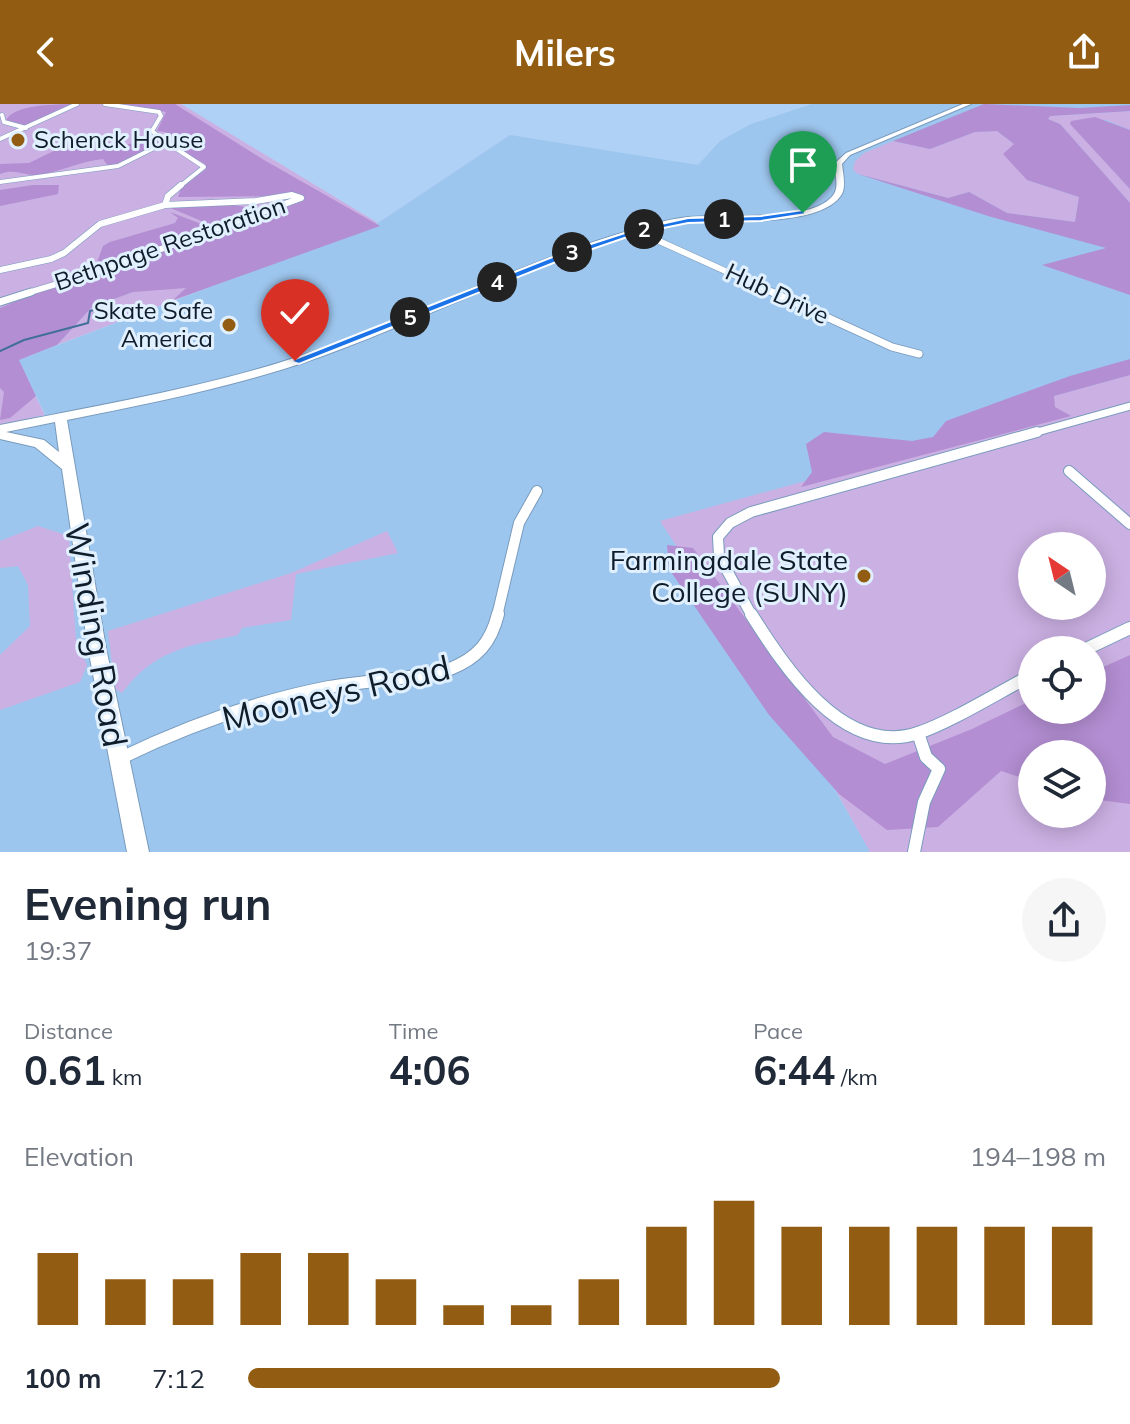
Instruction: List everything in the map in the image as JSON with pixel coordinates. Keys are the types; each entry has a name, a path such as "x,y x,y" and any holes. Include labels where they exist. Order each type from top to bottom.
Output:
{"main road":[{"path":"0,429 178,392 295,361 577,251 637,231 688,220 783,216 822,206 837,195 838,164 844,156 968,104"},
{"name":"Winding Road","path":"60,416 118,759 138,852"},
{"path":"0,435 39,443 68,467"}],"street":[{"path":"1,138 77,104"},
{"path":"0,182 118,166 166,142 152,131 161,116 159,112 105,104"},
{"path":"2,115 4,122 26,128"},
{"name":"Bethpage Restoration","path":"165,205 168,196 204,169 166,142"},
{"path":"157,148 173,146"},
{"name":"Bethpage Restoration","path":"0,302 106,269 301,198 292,195 256,201 165,205 100,224 87,231 64,253 51,259 1,270"},
{"name":"Hub Drive","path":"637,231 892,347 919,354"},
{"path":"1018,682 918,733 897,737 865,731 831,713 813,697 723,570 716,545 720,534 727,525 751,512 1130,406"},
{"path":"1069,471 1130,524"},
{"name":"Mooneys Road","path":"118,759 143,746 256,705 329,688 445,670 473,658 493,634 519,523 537,491"},
{"path":"1106,639 1130,628"},
{"path":"914,852 924,802 939,769 926,757 918,733"}],"shaded area":[{"path":"0,104 181,104 378,223 57,345 92,307 133,292 153,289 146,285 6,337 45,415 0,425"},
{"path":"71,104 25,126 6,120 26,108"},
{"path":"123,104 175,104 264,160 380,226 173,300 186,288 133,292 92,307 57,345 19,360 36,396 10,418 0,420 4,392 0,388 0,308 65,281 302,196 178,197 181,188 206,169 205,164 183,152 198,145 185,145 165,132 157,131 166,112"},
{"path":"812,104 1130,104 1130,649 1106,649 1106,636 1018,636 1018,658 826,774 870,852 0,852 0,435 50,424 19,360 378,223 510,135 698,165 720,141 751,124"},
{"path":"984,104 1079,108 1130,105 1130,111 1050,116 1048,119 1060,124 1130,203 1130,295 1042,265 1106,248 988,216 858,174 948,198 969,192 1007,213 1075,222 1079,197 1027,180 1003,154 1014,144 997,131 975,132 930,149 893,141"},
{"path":"1130,111 1130,130 1106,120 1071,124 1130,189 1130,203 1060,124 1048,119 1050,116"},
{"path":"1095,117 1130,130 1130,189 1070,124 1071,121"},
{"path":"997,131 1014,144 1027,180 1079,197 1075,222 1007,213 969,192 948,198 858,174 853,170 855,161 864,153 893,141 930,149 975,132"},
{"path":"157,138 160,143 121,163 108,166 103,159 38,175 0,174 0,164 29,163 68,144 91,141 115,147"},
{"path":"59,185 58,194 0,206 0,190"},
{"path":"220,203 251,208 251,212 216,227 168,207"},
{"path":"170,212 212,228 74,277 96,265 103,246 110,242 175,223 178,218"},
{"path":"1130,359 1130,375 1054,396 1055,407 1071,416 801,487 812,472 806,444 824,432 912,441 933,437 946,421 1070,376"},
{"name":"Farmingdale State College (SUNY)","path":"1130,375 1130,852 870,852 826,773 660,521 1059,411 1054,407 1054,396"},
{"path":"38,526 69,536 76,640 87,665 80,682 0,710 0,655 30,626 28,585 18,566 0,568 0,541"},
{"path":"387,531 398,553 296,574 291,620 242,628 238,635 174,652 147,667 122,693 115,689 108,631 291,573"},
{"path":"667,545 693,548 833,737 885,764 1018,707 1018,724 1106,724 1106,666 1130,655 1130,804 1106,801 1106,740 1018,740 1018,776 1001,771 938,827 887,830 839,794 769,715 669,569"}],"waterway":[{"path":"0,351 24,340 88,323 90,311 100,308"}],"place":[{"name":"Schenck House","path":"18,140"},
{"name":"Skate Safe America","path":"229,325"},
{"name":"Farmingdale State College (SUNY)","path":"864,576"}],"route":[{"path":"295,361 563,256 637,231 688,220 761,218 803,213"}]}
